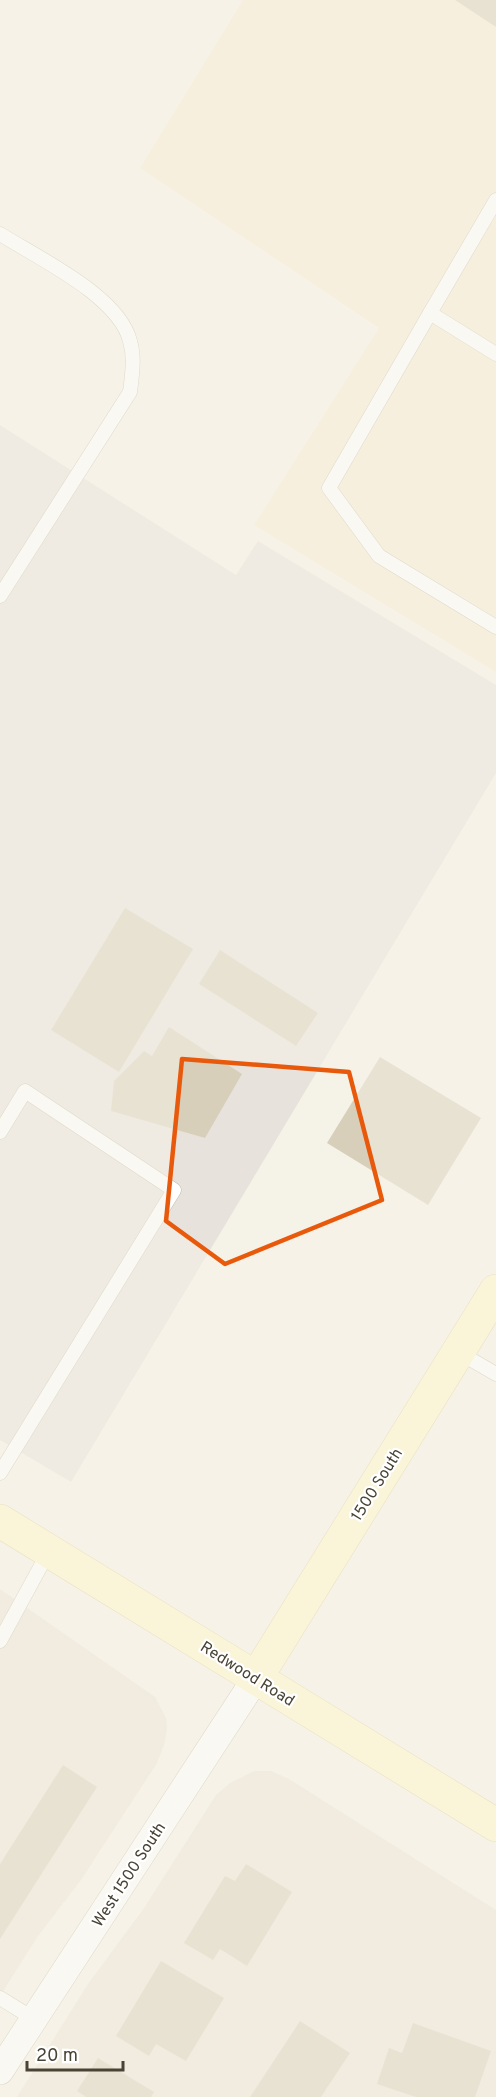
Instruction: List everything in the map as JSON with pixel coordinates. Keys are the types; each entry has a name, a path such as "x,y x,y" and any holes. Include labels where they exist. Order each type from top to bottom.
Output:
{"main road":[{"name":"1500 South","path":"256,1678 496,1291"},
{"name":"Redwood Road","path":"0,1521 496,1826"}],"street":[{"name":"West 1500 South","path":"0,2071 256,1678"}],"lane":[{"path":"496,200 328,488 380,556 496,627"},
{"path":"0,234 93,291 115,312 130,339 134,360 130,392 0,596"},
{"path":"430,313 496,354"},
{"path":"0,1132 25,1091 174,1190 0,1473"},
{"path":"458,1352 496,1374"},
{"path":"0,1641 49,1551"},
{"path":"0,1998 34,2019"}],"highlighted area":[{"path":"182,1059 349,1072 382,1200 225,1264 166,1221"}],"shaded area":[{"path":"243,0 496,0 496,672 254,525 379,328 140,168"},
{"path":"0,425 236,575 258,541 496,685 496,773 71,1482 0,1440"},
{"path":"0,1589 155,1697 166,1718 167,1729 157,1763 81,1880 38,1936 0,1996"},
{"path":"254,1771 271,1771 289,1779 496,1910 496,2097 17,2097 88,1984 144,1908 216,1795 230,1783"}],"building":[{"path":"455,0 496,0 496,27"},
{"path":"125,908 193,949 119,1072 51,1030"},
{"path":"220,950 318,1013 296,1046 199,984"},
{"path":"169,1027 242,1074 205,1138 111,1111 114,1081 144,1051 152,1056"},
{"path":"380,1057 481,1118 428,1205 327,1143"},
{"path":"63,1765 97,1787 0,1939 0,1864"},
{"path":"246,1864 292,1892 247,1966 220,1949 213,1960 184,1943 225,1876 235,1881"},
{"path":"161,1961 224,1998 186,2061 156,2044 149,2056 116,2036"},
{"path":"300,2021 350,2053 321,2097 250,2097"},
{"path":"413,2023 491,2051 475,2097 416,2097 377,2084 389,2048 402,2053"},
{"path":"98,2058 154,2092 151,2097 86,2097 77,2091"}]}
